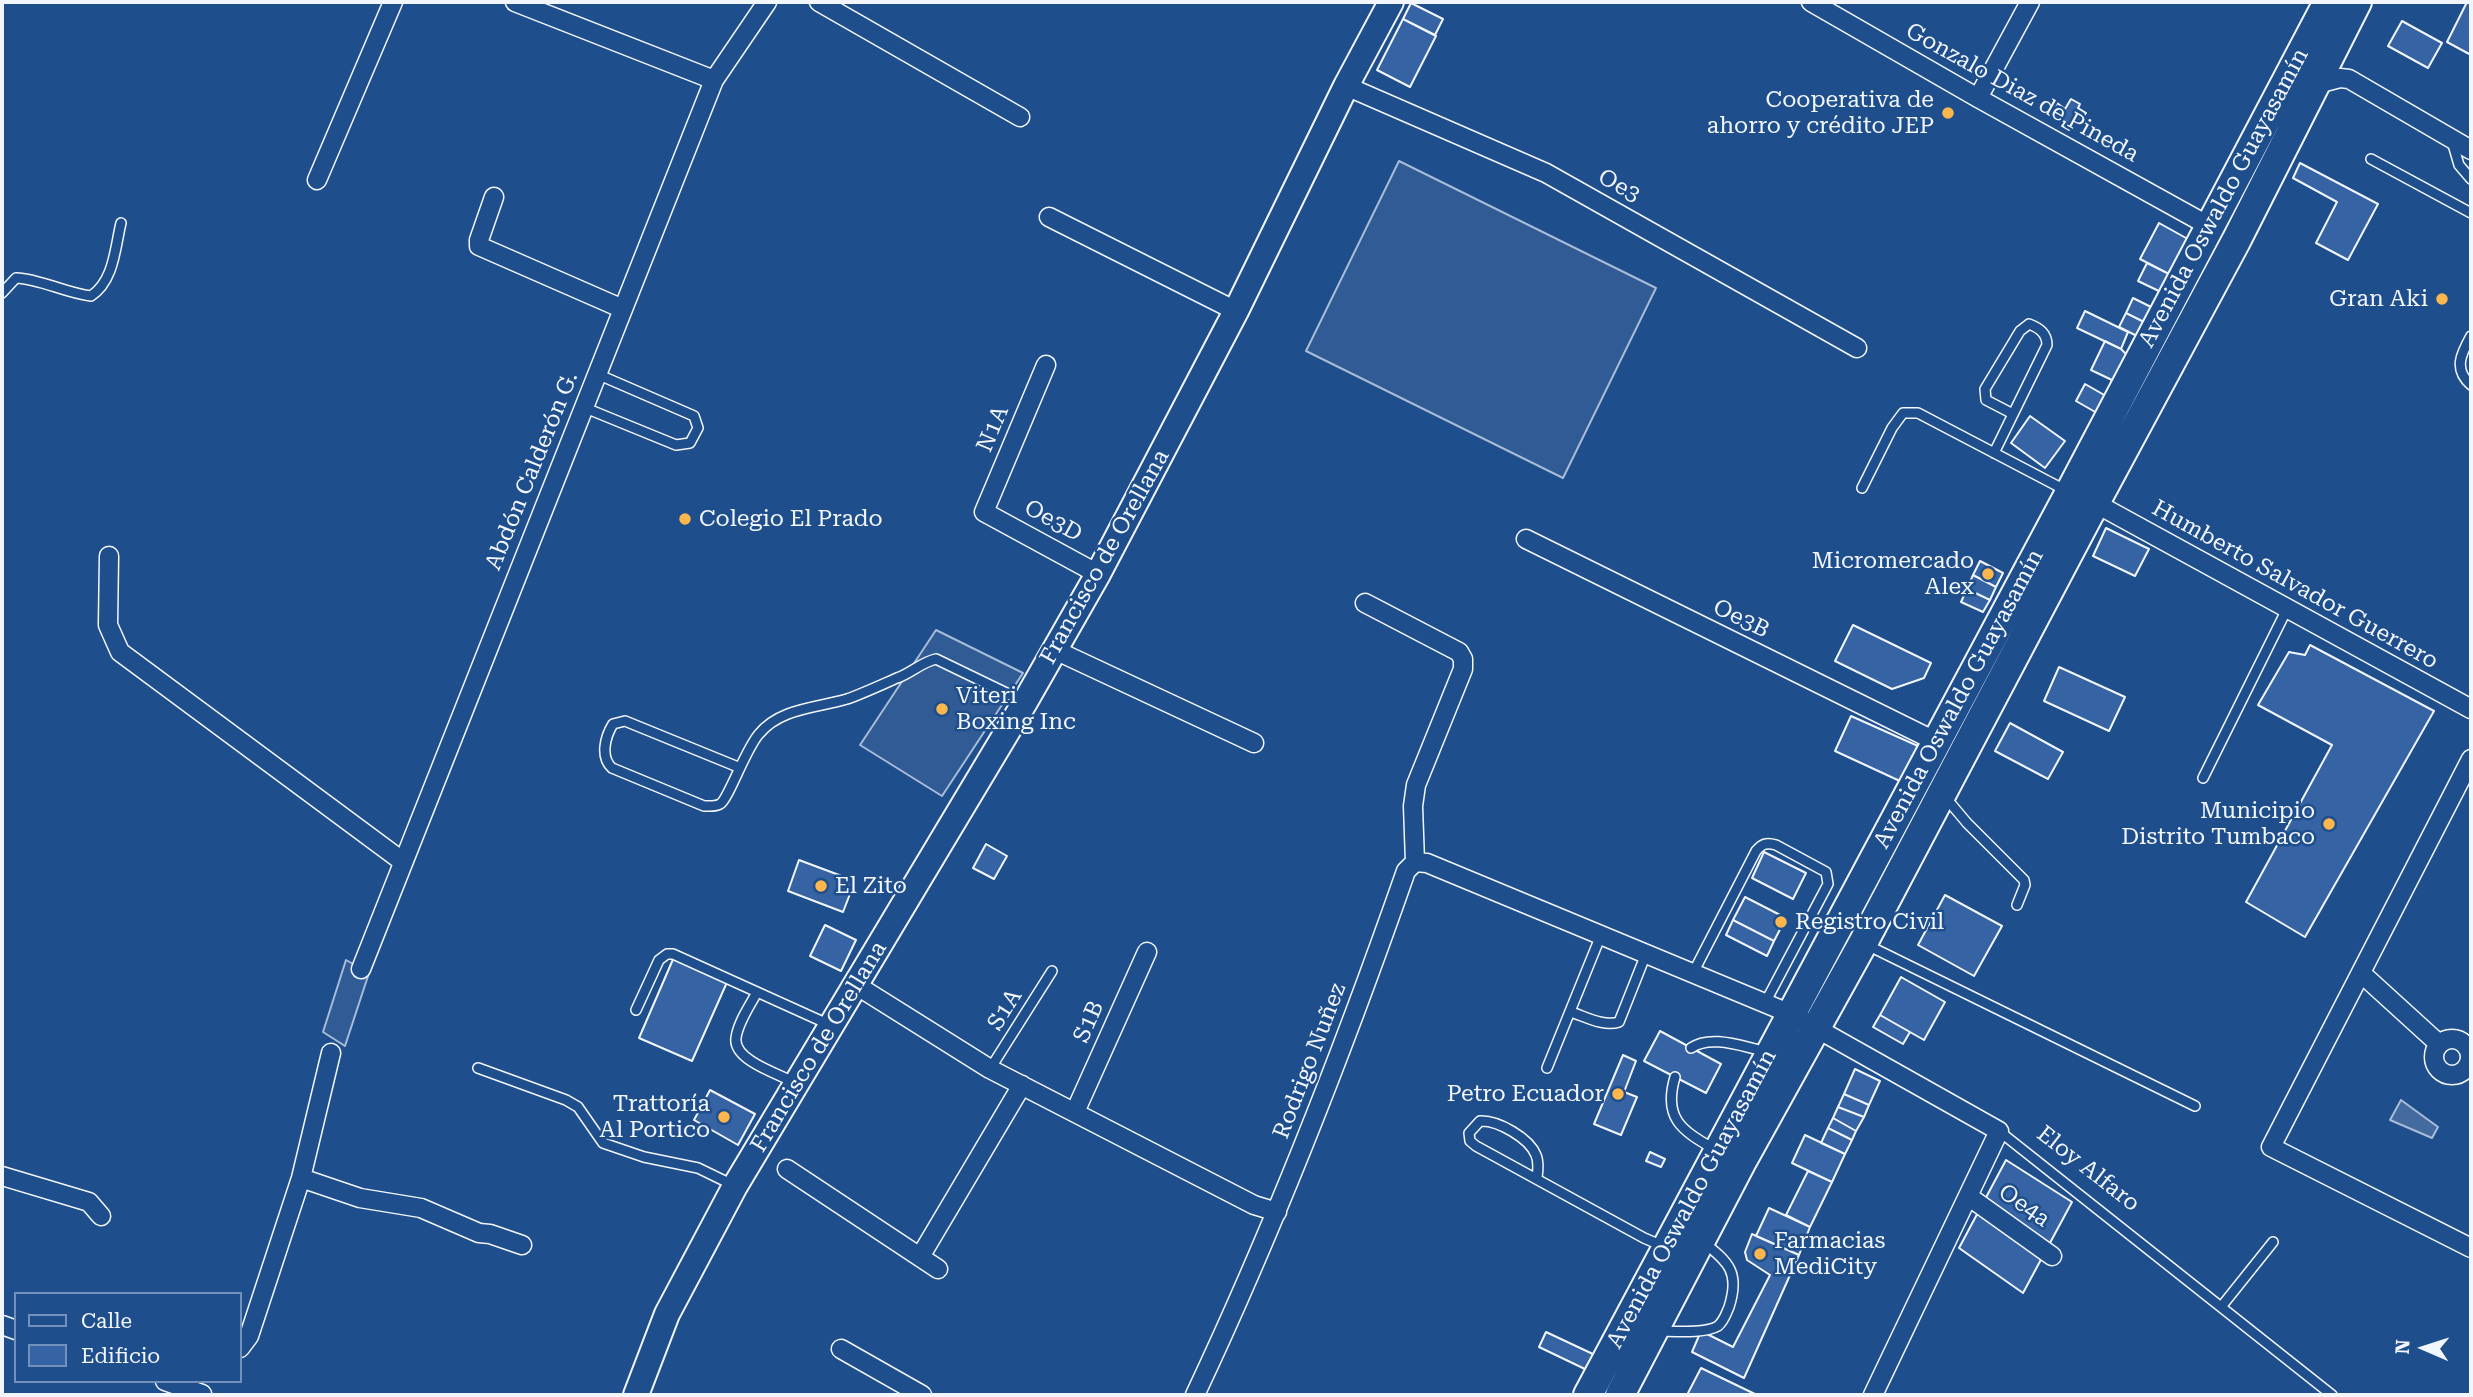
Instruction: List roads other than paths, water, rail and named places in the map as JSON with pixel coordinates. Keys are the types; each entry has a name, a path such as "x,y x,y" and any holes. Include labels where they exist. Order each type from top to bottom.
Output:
{"main road":[{"name":"Avenida Oswaldo Guayasamín","path":"1620,1395 1700,1240 1943,794 2209,226 2328,2"},
{"name":"Avenida Oswaldo Guayasamín","path":"1588,1395 1936,741 2236,241 2317,85 2343,15 2357,2"}],"street":[{"path":"317,180 393,2"},
{"path":"515,2 714,80"},
{"name":"Abdón Calderón G.","path":"361,969 714,80 767,2"},
{"path":"819,2 1020,117"},
{"name":"Francisco de Orellana","path":"636,1395 667,1314 735,1186 1025,702 1098,574 1236,311 1346,86 1391,2"},
{"name":"Gonzalo Diaz de Pineda","path":"1811,2 2209,226"},
{"path":"1978,98 2030,2"},
{"path":"2317,85 2340,78 2349,79 2471,150"},
{"name":"Oe3","path":"1346,86 1546,173 1857,348"},
{"path":"494,197 479,246 623,309"},
{"path":"1049,217 1236,311"},
{"name":"N1A","path":"984,512 1046,365"},
{"name":"Humberto Salvador Guerrero","path":"2082,498 2471,709"},
{"name":"Oe3D","path":"984,512 1098,574"},
{"name":"Oe3B","path":"1526,539 1936,741"},
{"path":"109,556 108,625 120,652 402,861"},
{"path":"1365,603 1460,652 1463,659 1463,669 1416,785 1413,806 1415,862 1427,863 1791,1014"},
{"path":"1055,650 1254,743"},
{"path":"2471,759 2271,1147 2471,1248"},
{"name":"Rodrigo Nuñez","path":"1195,1395 1277,1212 1352,1026 1406,871 1415,862"},
{"name":"S1B","path":"1075,1112 1147,952"},
{"path":"2361,973 2439,1044"},
{"path":"856,985 990,1069 1254,1205 1277,1212"},
{"name":"Eloy Alfaro","path":"1791,1014 1999,1131"},
{"path":"2468,1037 2470,1064 2456,1075 2444,1074 2434,1060 2439,1044 2468,1037"},
{"path":"242,1345 249,1336 301,1178 331,1053"},
{"path":"920,1257 1022,1085"},
{"path":"1873,1395 1999,1131"},
{"path":"787,1169 938,1269"},
{"path":"2,1176 89,1202 101,1216"},
{"path":"301,1178 360,1199 421,1208 479,1233 522,1245"},
{"name":"Oe4a","path":"1968,1196 2052,1256"},
{"path":"841,1349 922,1395"},
{"path":"174,1383 205,1390"}],"lane":[{"path":"2451,139 2459,164 2471,179"},
{"path":"2371,159 2471,213"},
{"path":"2,293 16,278 27,278 70,293 91,296 101,289 107,279 121,223"},
{"path":"1994,453 2047,345 2043,332 2028,324 2020,331 1984,389 1986,400 2013,414"},
{"path":"2471,336 2460,355 2460,367 2464,379 2471,385"},
{"path":"583,407 676,445 690,443 698,428 694,416 678,407 597,373"},
{"path":"1862,488 1892,428 1903,413 1917,413 2082,498"},
{"path":"2203,778 2287,609"},
{"path":"738,768 625,721 613,724 604,751 606,762 612,768 704,806 714,806 725,800 738,768 758,734 772,721 784,714 850,698 901,677 927,661 936,659 1025,702"},
{"path":"1943,794 1967,823 2024,880 2025,885 2017,905"},
{"path":"1693,973 1756,851 1761,845 1776,845 1826,873 1828,884 1765,1003"},
{"path":"1548,1068 1601,935"},
{"path":"1863,943 2195,1106"},
{"path":"636,1010 659,960 667,954 673,954 831,1026"},
{"path":"1571,1012 1605,1023 1619,1022 1646,954"},
{"name":"S1A","path":"990,1069 1052,971"},
{"path":"757,992 739,1027 737,1048 750,1060 796,1083"},
{"path":"1691,1048 1708,1041 1770,1052"},
{"path":"478,1069 566,1100 578,1107 603,1143 644,1157 698,1168 735,1186"},
{"path":"1675,1077 1670,1093 1672,1112 1680,1127 1718,1151"},
{"path":"1537,1178 1536,1155 1524,1140 1509,1130 1480,1121 1469,1133 1470,1140 1476,1146 1666,1248"},
{"name":"Eloy Alfaro","path":"1999,1131 2332,1395"},
{"path":"1652,1331 1705,1330 1717,1326 1725,1318 1734,1292 1733,1277 1728,1264 1700,1240"},
{"path":"2221,1307 2273,1242"}],"place":[{"name":"Cooperativa de ahorro y crédito JEP","path":"1948,113"},
{"name":"Gran Aki","path":"2442,299"},
{"name":"Colegio El Prado","path":"685,519"},
{"name":"Micromercado Alex","path":"1988,574"},
{"name":"Viteri Boxing Inc","path":"942,709"},
{"name":"Municipio Distrito Tumbaco","path":"2329,824"},
{"name":"El Zito","path":"821,886"},
{"name":"Registro Civil","path":"1781,922"},
{"name":"Petro Ecuador","path":"1618,1094"},
{"name":"Trattoría Al Portico","path":"724,1117"},
{"name":"Farmacias MediCity","path":"1760,1254"}]}
